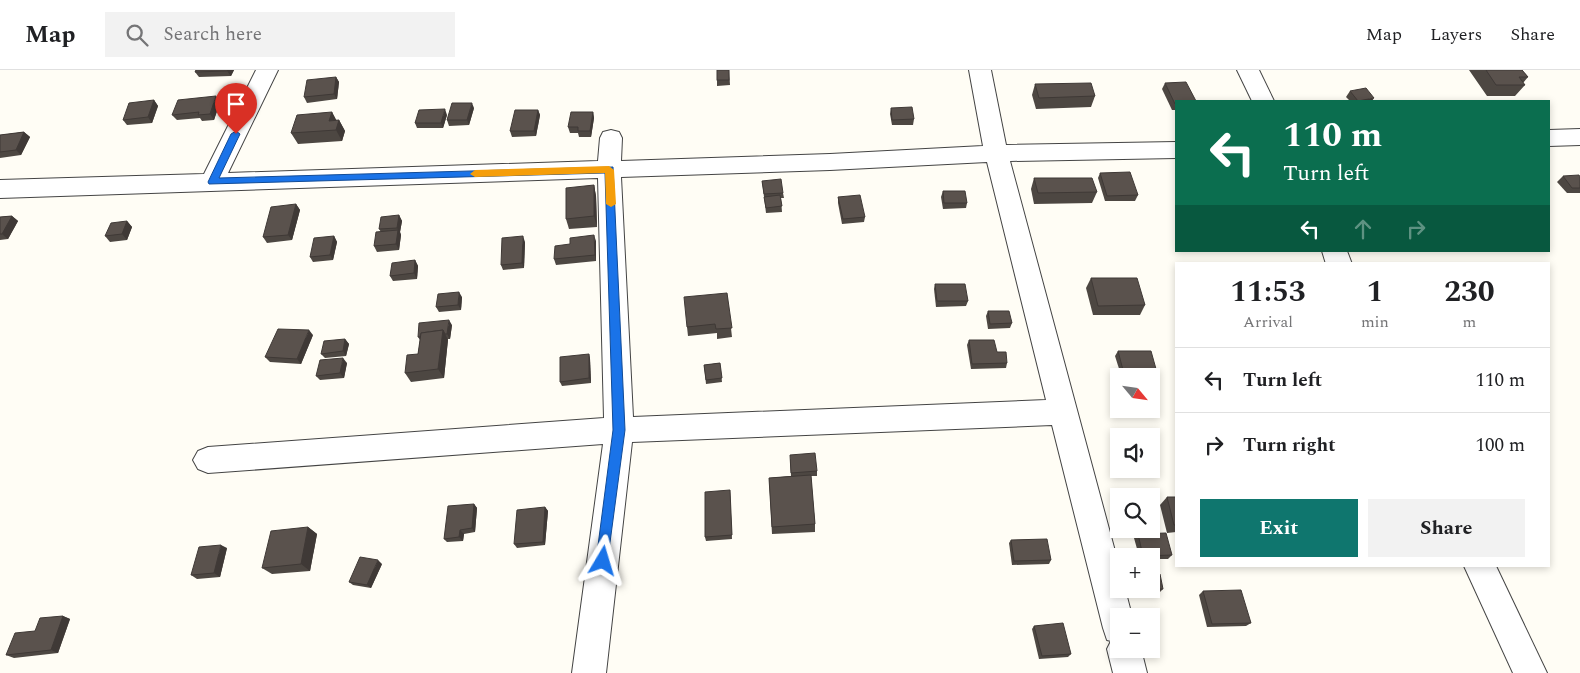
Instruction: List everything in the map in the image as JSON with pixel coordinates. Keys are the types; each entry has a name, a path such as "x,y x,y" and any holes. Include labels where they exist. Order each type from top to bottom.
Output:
{"street":[{"path":"212,182 266,70"},
{"path":"980,70 996,153 1114,608"},
{"path":"1248,70 1263,100"},
{"path":"1550,138 1580,137"},
{"path":"589,673 619,430 609,170 611,138"},
{"path":"0,189 609,170 830,162 996,153 1045,154 1175,150"},
{"path":"208,460 619,430 1063,412"},
{"path":"1480,567 1530,673"},
{"path":"1126,658 1130,673"}],"building":[{"path":"196,70 228,70 195,72"},
{"path":"717,70 729,70 729,80 717,80"},
{"path":"1486,70 1522,70 1528,77 1519,77 1525,85 1496,85"},
{"path":"336,77 334,94 304,97 307,80"},
{"path":"1186,82 1195,100 1175,100 1175,104 1165,83"},
{"path":"1091,83 1095,96 1039,98 1035,84"},
{"path":"1366,88 1374,98 1357,100 1350,91"},
{"path":"216,96 210,114 198,115 199,112 172,115 178,100"},
{"path":"154,100 148,117 123,120 129,103"},
{"path":"452,103 472,103 467,120 447,120"},
{"path":"912,107 914,119 892,120 891,108"},
{"path":"445,109 441,123 415,123 419,110"},
{"path":"515,110 538,110 534,131 510,131"},
{"path":"332,112 329,121 339,120 336,130 291,133 297,115"},
{"path":"571,112 593,112 590,131 578,131 578,127 568,127"},
{"path":"24,132 16,150 0,152 0,135"},
{"path":"1130,172 1138,195 1107,196 1100,173"},
{"path":"1579,175 1580,188 1572,188 1563,176"},
{"path":"1034,178 1092,178 1097,192 1038,193"},
{"path":"781,179 783,193 764,194 762,181"},
{"path":"594,185 594,216 566,219 566,188"},
{"path":"943,191 965,191 967,203 944,203"},
{"path":"780,195 782,206 766,208 764,197"},
{"path":"860,195 865,217 843,219 838,197"},
{"path":"296,204 288,235 263,237 271,207"},
{"path":"399,215 397,228 379,229 381,217"},
{"path":"12,216 2,234 0,234 0,217"},
{"path":"127,221 122,234 105,236 111,223"},
{"path":"398,230 396,244 374,246 376,232"},
{"path":"594,235 595,255 554,259 555,246 570,244 570,238"},
{"path":"334,236 330,255 310,257 314,238"},
{"path":"523,236 522,263 501,265 502,238"},
{"path":"415,260 414,273 390,276 392,263"},
{"path":"1091,278 1137,278 1145,305 1098,306"},
{"path":"935,284 965,284 968,301 937,301"},
{"path":"459,292 458,305 436,307 438,294"},
{"path":"727,293 732,328 716,329 715,324 687,327 684,297"},
{"path":"988,311 1009,311 1012,323 990,324"},
{"path":"449,320 447,334 443,330 421,333 420,337 418,337 419,323"},
{"path":"278,329 309,330 297,359 265,357"},
{"path":"443,330 438,369 405,373 407,355 418,354 421,333"},
{"path":"345,339 343,351 321,354 324,341"},
{"path":"969,340 994,340 997,352 1006,352 1007,363 972,364"},
{"path":"1118,351 1151,351 1156,368 1122,368"},
{"path":"589,354 589,378 560,382 560,357"},
{"path":"343,358 340,373 316,376 320,360"},
{"path":"720,363 722,378 706,380 704,365"},
{"path":"815,453 817,471 791,473 790,455"},
{"path":"811,475 815,524 772,527 769,478"},
{"path":"730,490 732,535 705,537 705,492"},
{"path":"1167,497 1175,497 1174,525"},
{"path":"474,504 472,528 460,530 459,537 444,539 448,506"},
{"path":"545,507 543,542 514,544 517,510"},
{"path":"308,527 301,564 262,568 271,531"},
{"path":"1160,533 1166,533 1172,555 1160,555 1160,548 1141,548 1139,538 1160,538"},
{"path":"1047,539 1051,560 1014,561 1011,540"},
{"path":"221,545 214,573 191,575 199,547"},
{"path":"360,557 378,560 367,585 349,582"},
{"path":"1160,574 1163,589 1160,589"},
{"path":"1241,590 1251,623 1212,624 1203,591"},
{"path":"63,616 51,650 6,655 15,633 35,631 40,618"},
{"path":"1063,623 1071,654 1042,656 1034,626"}],"slow traffic":[{"path":"475,174 609,170 611,204"}],"route":[{"path":"236,134 212,182 609,170 619,430 603,561"}]}
